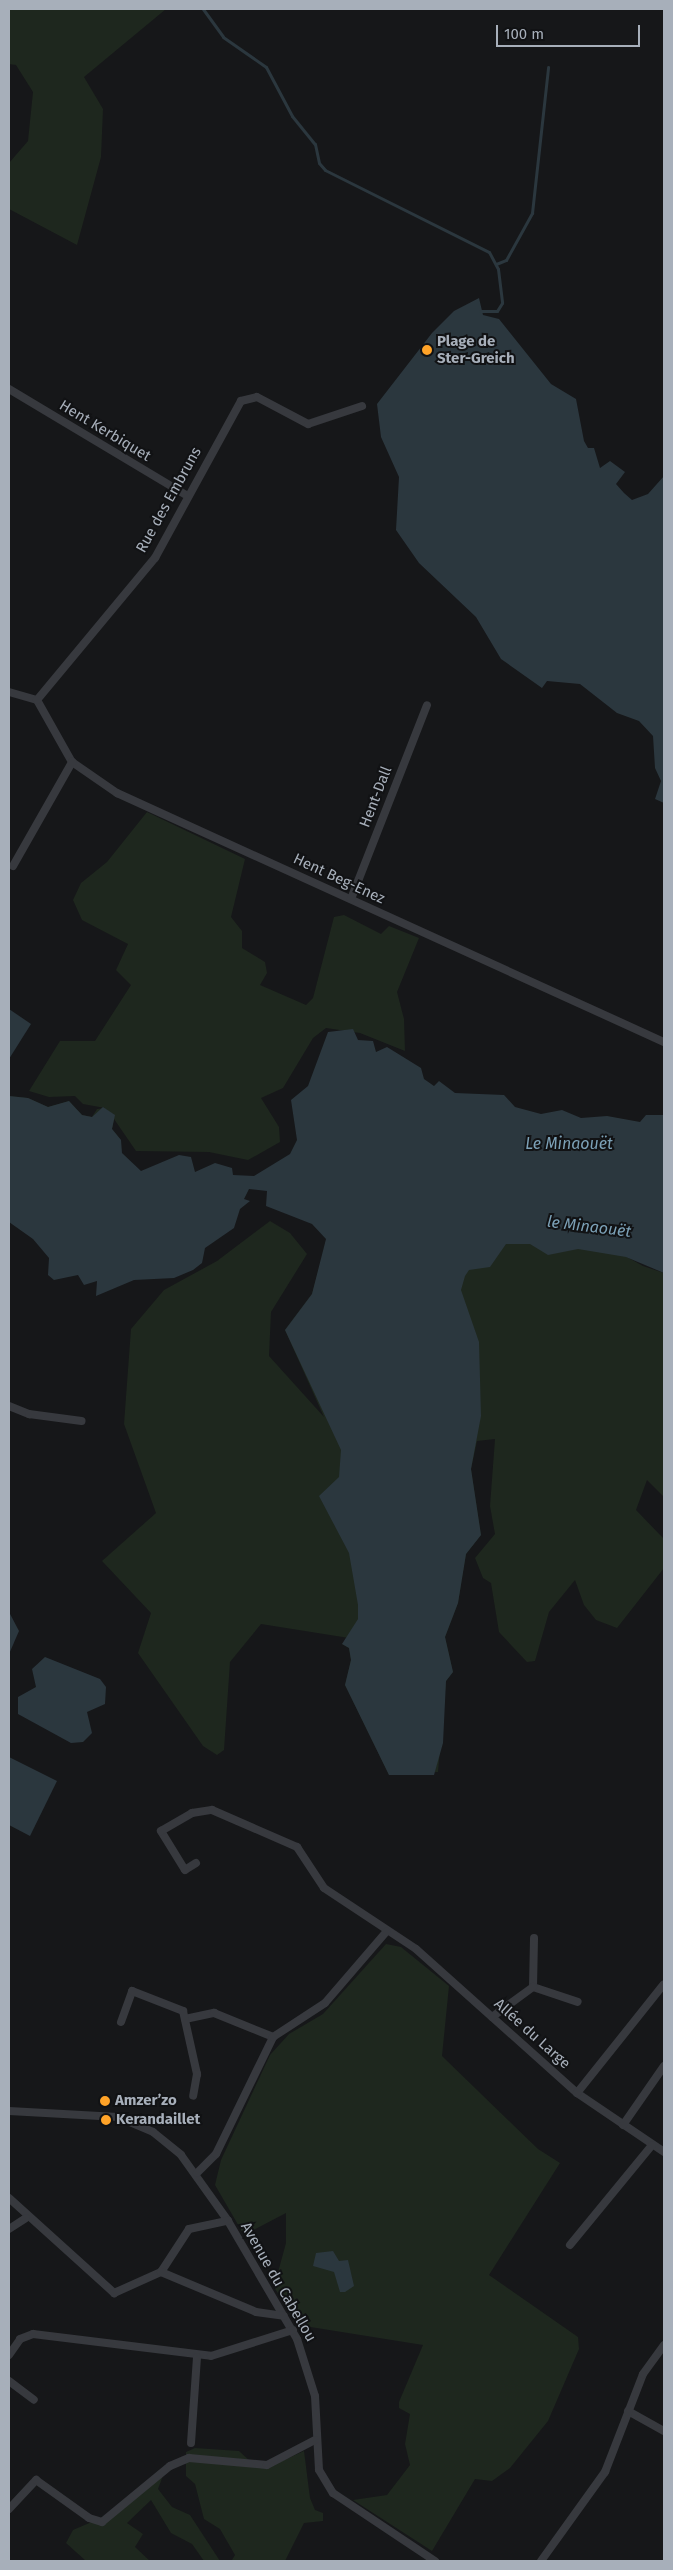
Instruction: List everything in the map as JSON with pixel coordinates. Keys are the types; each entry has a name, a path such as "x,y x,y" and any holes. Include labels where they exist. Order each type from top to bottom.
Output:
{"street":[{"name":"Hent Kerbiquet","path":"9,389 188,496"},
{"name":"Rue des Embruns","path":"37,700 155,558 244,398 257,397 297,422 322,423 362,406"},
{"path":"9,692 37,700"},
{"name":"Hent Beg-Enez","path":"37,700 72,762 117,793 664,1042"},
{"name":"Hent-Dall","path":"351,899 427,705"},
{"path":"13,866 72,762"},
{"path":"9,1406 29,1414 82,1421"},
{"name":"Allée du Large","path":"196,1863 185,1870 161,1831 192,1813 212,1810 297,1847 324,1888 386,1932 416,1949 576,2093 664,2152"},
{"path":"196,2173 216,2154 273,2037 325,2003 386,1932"},
{"path":"533,1987 534,1938"},
{"path":"576,2093 664,1984"},
{"path":"492,2017 533,1987"},
{"path":"533,1987 578,2002"},
{"path":"121,2022 132,1991 174,2005 185,2019 197,2074 193,2096"},
{"path":"185,2019 214,2013 273,2037"},
{"path":"623,2125 664,2066"},
{"name":"Avenue du Cabellou","path":"9,2111 118,2117 153,2132 196,2173 228,2221 293,2330 315,2396 315,2440 319,2470 333,2493 435,2561"},
{"path":"570,2245 652,2144"},
{"path":"9,2198 26,2218 114,2293 161,2272 189,2229 228,2221"},
{"path":"9,2229 26,2218"},
{"path":"161,2272 256,2312 284,2316"},
{"path":"9,2355 20,2340 33,2334 197,2357 271,2340 293,2330"},
{"path":"541,2561 605,2472 642,2374 664,2345"},
{"path":"191,2443 197,2357"},
{"path":"9,2381 34,2400"},
{"path":"628,2411 664,2431"},
{"path":"9,2509 36,2480 89,2518 102,2522 170,2466 189,2458 267,2465 315,2440"}],"shaded area":[{"path":"9,9 166,9 84,77 103,109 101,157 77,245 9,209 9,163 28,141 33,92 16,65 9,64"},
{"path":"147,812 245,859 231,917 242,931 242,948 265,962 267,973 260,985 306,1005 313,998 334,917 344,915 381,934 389,926 419,938 397,992 404,1019 405,1051 360,1033 326,1028 313,1038 283,1088 261,1098 279,1127 280,1142 248,1160 209,1152 136,1151 114,1119 112,1129 121,1140 9,1096 28,1098 48,1107 69,1101 82,1115 92,1117 97,1109 105,1108 83,1104 75,1096 49,1097 29,1091 60,1041 95,1041 131,985 116,970 128,944 82,920 73,900 81,883 107,862"},
{"path":"465,1166 643,1266 664,1273 664,1497 647,1480 636,1510 664,1539 664,1568 617,1628 596,1620 584,1605 575,1580 549,1612 535,1661 527,1662 499,1632 491,1583 483,1578 475,1558 495,1534 490,1506 495,1439 477,1441 471,1469 481,1535 466,1554 458,1603 445,1637 453,1672 446,1681 438,1772 389,1775 345,1685 351,1660 349,1648 342,1644 349,1638 261,1624 230,1662 224,1750 217,1755 203,1746 138,1653 151,1613 102,1561 156,1513 124,1424 131,1329 164,1290 217,1261 270,1221 290,1233 307,1254 271,1312 269,1356 324,1417 285,1330 312,1294 327,1239"},
{"path":"386,1944 401,1947 449,1986 442,2056 538,2149 560,2163 489,2275 578,2337 579,2349 548,2421 510,2468 492,2481 475,2479 432,2551 353,2500 387,2495 410,2465 405,2444 410,2414 399,2408 399,2402 423,2345 298,2325 274,2287 286,2243 286,2213 244,2235 215,2185 221,2160 270,2055 289,2034 323,2014"},
{"path":"195,2448 239,2451 250,2461 266,2462 280,2462 304,2451 310,2498 315,2510 323,2513 323,2521 304,2523 285,2561 220,2561 232,2560 235,2555 220,2529 204,2519 195,2484 186,2476 186,2452"},
{"path":"164,2473 158,2489 172,2507 190,2515 220,2561 204,2561 192,2544 171,2533 151,2500 127,2523 143,2534 135,2547 150,2561 86,2561 66,2543 73,2530 101,2518"}],"water":[{"path":"479,298 483,315 499,319 551,384 576,399 584,441 588,448 594,448 600,468 610,461 625,472 616,484 624,493 632,500 648,494 664,476 664,803 655,799 661,781 655,768 653,736 639,721 617,713 580,684 547,681 542,688 501,659 476,617 419,563 396,530 399,477 381,437 377,404 432,333 454,311"},
{"path":"9,1009 31,1024 9,1059"},
{"path":"353,1029 358,1040 373,1041 376,1052 387,1047 421,1068 424,1079 434,1086 439,1081 455,1093 504,1095 515,1107 541,1114 562,1110 581,1118 607,1116 640,1122 646,1115 664,1115 664,1273 626,1257 578,1249 548,1255 530,1244 506,1244 490,1267 469,1270 465,1276 461,1290 479,1342 481,1416 471,1469 481,1535 466,1554 458,1603 445,1637 453,1672 446,1681 443,1743 434,1775 389,1775 345,1685 351,1660 349,1648 342,1644 358,1619 358,1605 349,1553 319,1496 339,1477 341,1450 285,1330 312,1294 326,1239 312,1224 266,1206 267,1191 249,1189 244,1199 250,1201 240,1209 234,1228 205,1248 202,1263 193,1270 174,1278 134,1280 96,1296 97,1281 84,1285 78,1275 54,1280 48,1275 49,1258 33,1239 9,1222 9,1096 28,1098 48,1107 69,1101 82,1115 92,1117 103,1107 115,1115 112,1129 121,1140 122,1153 141,1171 179,1155 191,1157 195,1172 215,1163 232,1168 233,1175 254,1176 290,1154 297,1140 291,1100 308,1086 328,1032"},
{"path":"9,1612 19,1631 9,1654"},
{"path":"45,1657 100,1679 106,1687 105,1704 87,1712 92,1733 83,1742 71,1743 18,1714 18,1697 36,1687 32,1669"},
{"path":"9,1757 57,1781 30,1836 9,1825"},
{"path":"333,2251 339,2261 348,2260 354,2286 345,2292 340,2292 334,2272 313,2266 316,2253"}],"waterway":[{"path":"203,9 223,37 266,67 292,116 315,144 319,163 325,170 489,252 498,269 502,303 497,311 480,311"},
{"path":"496,264 506,260 532,213 548,67"}],"place":[{"name":"Plage de Ster-Greich","path":"427,350"},
{"name":"Amzer’zo","path":"105,2101"},
{"name":"Kerandaillet","path":"106,2120"}],"water label":[{"name":"Le Minaouët","path":"569,1144"},
{"name":"le Minaouët","path":"589,1227"}]}
